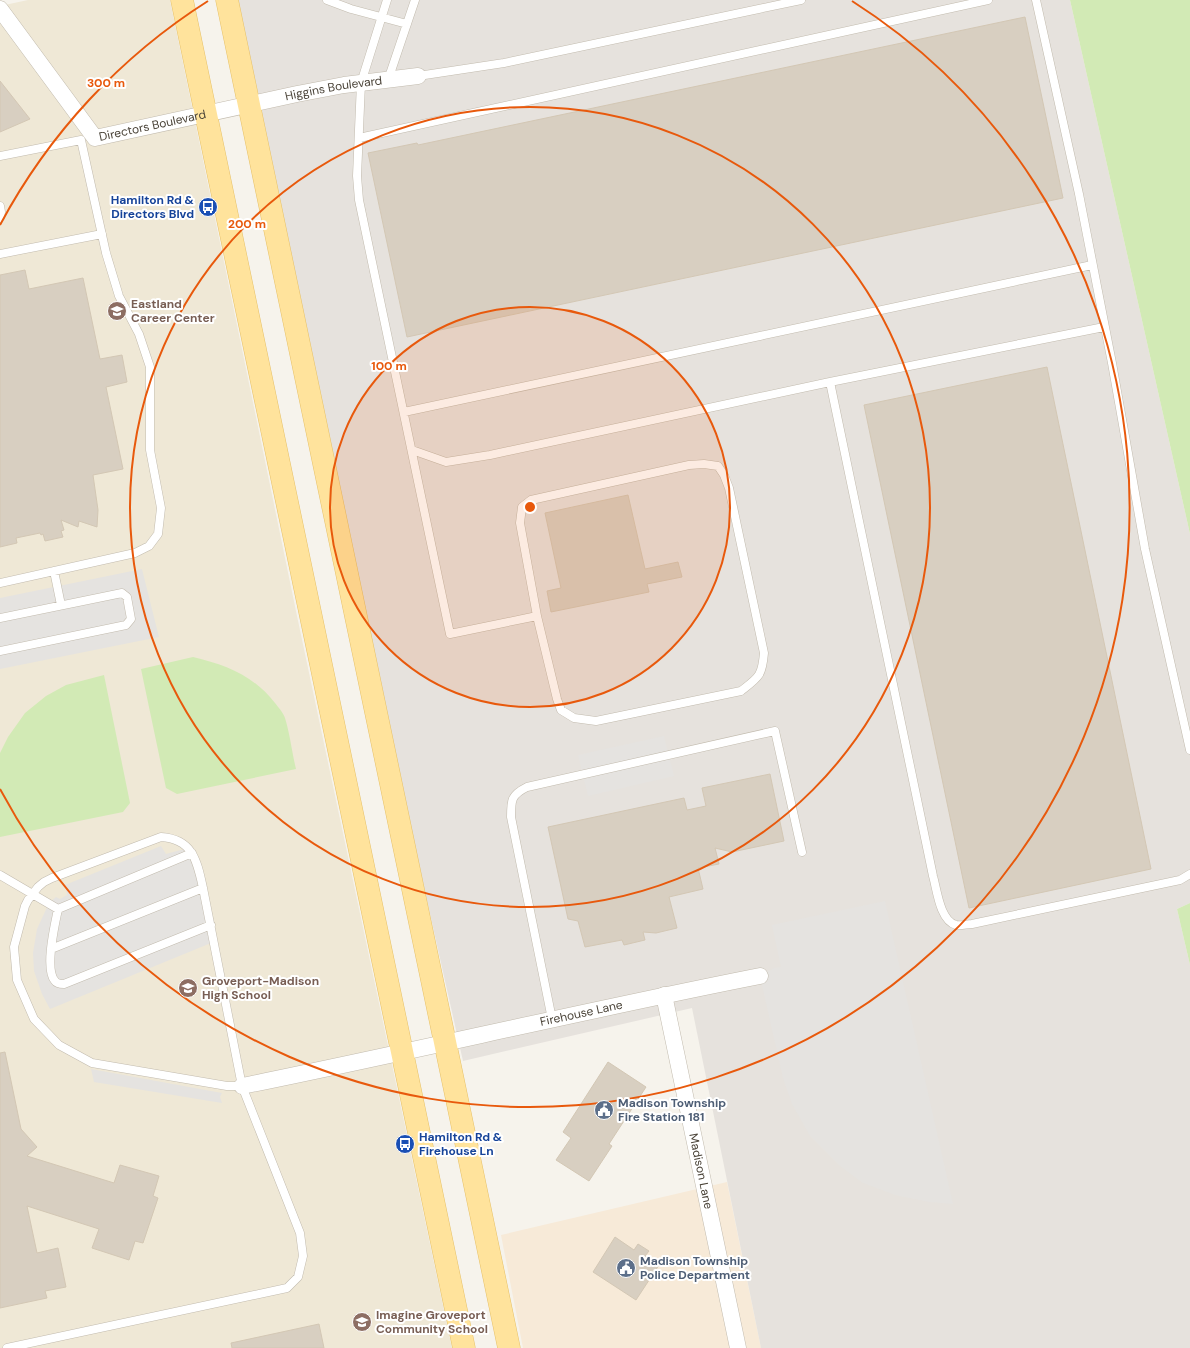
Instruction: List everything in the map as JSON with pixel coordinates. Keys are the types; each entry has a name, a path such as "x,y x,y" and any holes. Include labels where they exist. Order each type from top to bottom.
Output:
{"main road":[{"path":"182,0 464,1348"},
{"path":"227,0 509,1348"}],"street":[{"name":"Directors Boulevard","path":"0,9 88,139 249,104"},
{"name":"Higgins Boulevard","path":"249,104 361,83 418,76"},
{"name":"Firehouse Lane","path":"242,1086 323,1070 402,1051 664,995 760,976"},
{"name":"Madison Lane","path":"664,995 738,1348"}],"lane":[{"path":"327,0 351,9 407,24"},
{"path":"387,0 361,83 357,176 359,200 450,634 537,616"},
{"path":"388,80 415,0"},
{"path":"418,76 504,63 801,0"},
{"path":"359,138 988,0"},
{"path":"1036,0 1079,194 1112,363 1145,549 1190,750"},
{"path":"0,156 88,139 106,254 119,296 140,334 150,367 150,450 161,508 158,534 149,546 135,553 0,582"},
{"path":"0,206 0,218"},
{"path":"0,254 102,234"},
{"path":"404,412 1092,265"},
{"path":"412,450 446,462 490,455 830,382 1104,327"},
{"path":"830,382 934,876 943,914 948,922 957,925 972,924 1180,880 1190,874"},
{"path":"704,464 718,466 724,475 729,488 764,653 763,670 756,680 741,691 596,721 574,718 561,710 557,699 537,616 520,523 522,507 531,500 689,465 704,464"},
{"path":"54,571 61,605"},
{"path":"0,618 122,593 127,598 131,619 126,625 0,651"},
{"path":"552,1019 511,817 511,805 516,793 527,787 775,731 802,852"},
{"path":"7,1348 287,1288 298,1277 303,1256 300,1233 242,1086 211,925 198,865 192,853 186,845 169,838 161,837 52,878 44,882 32,893 25,906 14,947 17,980 34,1019 59,1046 92,1063 228,1086 242,1086"},
{"path":"58,909 192,853"},
{"path":"0,875 58,909"},
{"path":"51,949 203,888"},
{"path":"58,909 50,959 53,977 58,984 64,984 211,925"}],"shaded area":[{"name":"Groveport-Madison High School","path":"28,0 170,0 297,616 452,1348 0,1348 0,6"},
{"path":"225,0 1070,0 1190,534 1190,903 1177,909 1190,965 1190,1348 761,1348 692,1008 463,1061"},
{"path":"142,569 159,637 0,669 0,598"},
{"path":"664,736 674,776 588,796 578,755"},
{"path":"161,846 166,854 188,848 192,853 211,943 50,1009 42,994 34,971 33,953 37,929 49,903 56,897 60,899 67,895 65,885"},
{"path":"885,901 953,1204 929,1202 895,1195 863,1183 839,1165 810,1136 792,1104 783,1078 760,976 774,968 781,967 772,925"},
{"path":"91,1069 222,1093 220,1097 222,1103 94,1082"},
{"path":"727,1182 761,1348 523,1348 501,1235"}],"green space":[{"path":"1070,0 1190,0 1190,534"},
{"path":"193,657 238,672 258,685 267,693 285,718 296,769 177,794 166,788 141,669"},
{"path":"104,675 130,803 123,812 0,837 0,753 8,737 25,713 46,696 66,685"},
{"path":"1190,903 1190,965 1177,909"}],"building":[{"path":"1025,17 1063,198 407,337 368,153 417,143 418,145"},
{"path":"0,81 30,119 0,132"},
{"path":"25,270 29,289 83,278 100,359 122,355 127,382 106,387 123,469 93,475 98,510 97,527 79,521 78,527 61,520 64,530 61,531 63,537 45,541 43,534 41,535 40,533 16,538 17,543 0,547 0,275"},
{"path":"1047,367 1151,869 969,908 864,405"},
{"path":"628,495 645,569 678,562 682,577 647,584 649,592 551,612 547,591 561,588 545,513"},
{"path":"770,774 784,841 732,852 715,848 719,864 698,868 703,889 669,897 677,928 656,933 643,932 645,940 624,945 622,940 585,947 578,921 568,919 548,827 684,798 687,810 706,806 702,788"},
{"path":"5,1052 21,1129 37,1147 27,1156 114,1183 120,1165 159,1176 153,1196 158,1198 143,1243 135,1241 129,1260 92,1248 99,1229 27,1206 37,1253 58,1248 66,1287 45,1291 47,1298 0,1308 0,1053"},
{"name":"Madison Township Fire Station 181","path":"608,1062 646,1087 609,1144 612,1146 589,1181 556,1160 571,1138 563,1132"},
{"name":"Madison Township Police Department","path":"615,1237 634,1250 638,1244 649,1251 645,1256 659,1265 636,1300 593,1272"},
{"path":"319,1324 324,1348 232,1348 231,1343"}],"place":[{"name":"Hamilton Rd & Directors Blvd","path":"208,207"},
{"name":"Eastland Career Center","path":"117,311"},
{"name":"Groveport-Madison High School","path":"188,988"},
{"name":"Madison Township Fire Station 181","path":"604,1110"},
{"name":"Hamilton Rd & Firehouse Ln","path":"405,1144"},
{"name":"Madison Township Police Department","path":"626,1268"},
{"name":"Imagine Groveport Community School","path":"362,1322"}]}
